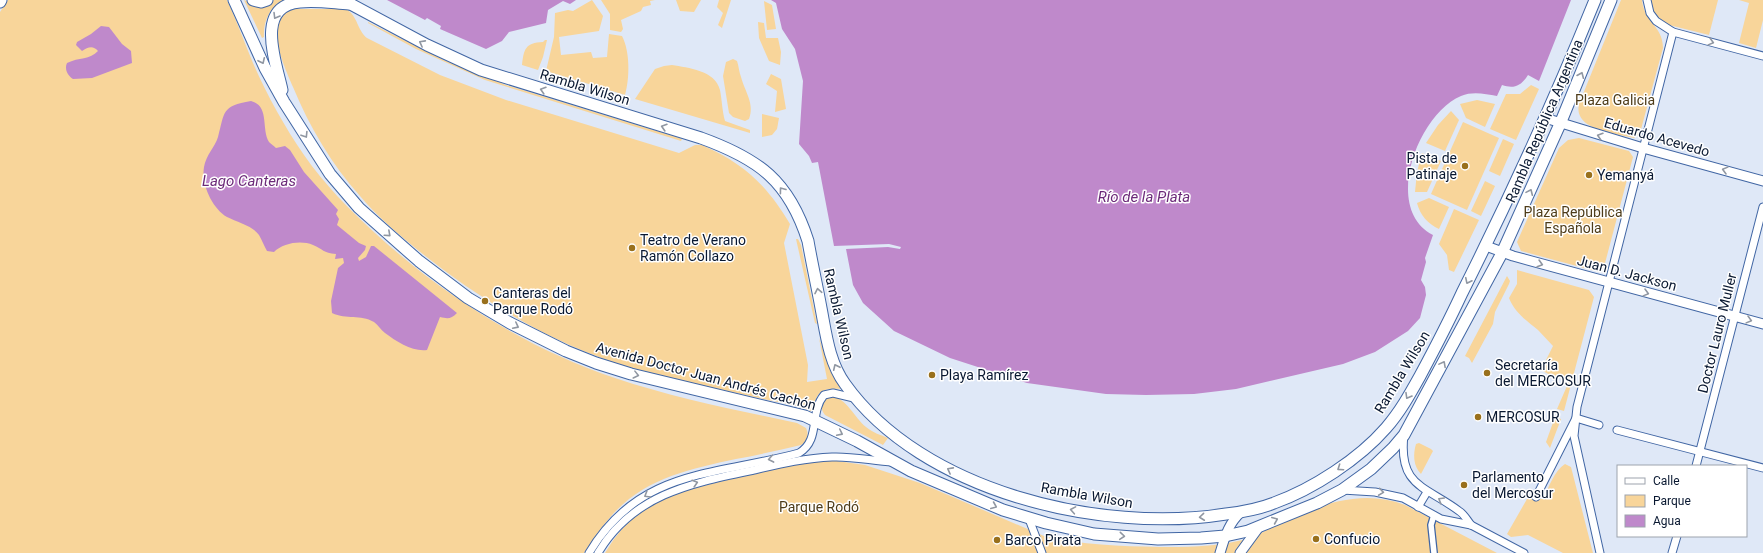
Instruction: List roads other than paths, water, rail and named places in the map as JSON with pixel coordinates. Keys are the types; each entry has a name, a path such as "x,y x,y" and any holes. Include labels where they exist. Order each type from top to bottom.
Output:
{"main road":[{"name":"Avenida Doctor Juan Andrés Cachón","path":"234,0 265,68 284,102 330,174 360,208 392,238 439,277 468,298 510,323 566,352 631,374 789,412 815,421 895,462"},
{"path":"253,0 261,2 267,0"},
{"name":"Rambla República Argentina","path":"1486,246 1595,0"},
{"name":"Rambla República Argentina","path":"1502,253 1560,124 1611,0"},
{"path":"284,102 270,40 271,30 276,14 290,4 300,2 347,2"},
{"name":"Rambla Wilson","path":"347,2 427,45 481,70 702,138 728,148 760,166 785,194 802,223 808,241 832,360 843,381 858,399 883,426 930,459 963,477 1010,494 1063,509 1138,519 1200,518 1241,512 1275,503 1322,479 1358,455 1386,427 1407,399 1433,352 1486,246"},
{"path":"895,462 911,471 1003,510 1029,519 1094,534 1158,539 1201,538 1225,536 1259,527 1317,503 1342,490 1371,469 1394,448 1415,419 1502,253"}],"street":[{"path":"1647,0 1650,13 1656,21 1673,32 1763,56"},
{"path":"1600,553 1574,436 1577,407 1673,32"},
{"name":"Eduardo Acevedo","path":"1544,118 1643,148 1763,180"},
{"name":"Doctor Lauro Muller","path":"1696,465 1763,207"},
{"name":"Juan D. Jackson","path":"1486,246 1502,253 1608,283 1763,324"},
{"path":"589,553 606,528 618,515 651,492 667,484 700,474 799,453 809,444 813,434 818,404 824,394 833,393 858,399"},
{"path":"1576,418 1599,425"},
{"path":"1536,497 1576,418"},
{"path":"1617,430 1763,468"},
{"path":"1404,435 1404,456 1409,475 1417,485 1460,511 1471,525"},
{"path":"598,553 613,531 627,518 657,498 672,491 700,482 812,458 835,457 895,462"},
{"path":"1342,490 1393,494 1448,521 1471,525 1524,553"},
{"path":"1418,507 1428,492"},
{"path":"1220,553 1232,519 1241,512"},
{"path":"1434,515 1431,525 1434,553"},
{"path":"1029,519 1042,553"},
{"path":"1240,553 1259,527"},
{"path":"1672,553 1676,537"}],"water":[{"path":"387,0 576,0 570,4 563,1 548,10 546,23 509,32 502,41 486,49 440,29 441,26 427,18 425,20"},
{"name":"Río de la Plata","path":"771,0 1571,0 1539,81 1528,75 1523,82 1517,86 1510,87 1502,85 1497,96 1474,93 1461,96 1445,106 1431,122 1420,141 1412,162 1408,184 1410,205 1418,222 1433,235 1425,258 1426,262 1421,280 1425,287 1426,295 1420,318 1408,331 1375,352 1343,364 1236,389 1194,394 1146,395 1106,394 1027,383 950,358 894,331 863,303 853,285 846,249 888,247 900,249 901,247 889,244 834,246 818,162 812,163 809,156 799,144 803,81 795,49 782,29 776,3"},
{"path":"101,26 109,27 122,44 131,51 132,63 92,78 73,79 67,72 67,63 91,56 98,51 90,47 82,51 76,45 77,42"},
{"name":"Lago Canteras","path":"251,101 261,108 264,118 265,131 269,142 276,148 285,146 290,150 304,172 338,210 336,214 339,219 337,225 359,243 366,246 365,250 358,258 359,261 366,257 371,246 374,246 457,313 449,318 440,317 427,350 411,348 400,343 385,333 374,322 364,318 343,316 332,313 331,301 338,268 344,263 343,258 335,259 336,254 328,253 308,243 292,243 282,246 274,252 267,251 256,232 249,227 227,217 212,202 204,181 205,163 217,141 226,112 234,105"}],"place":[{"name":"Pista de Patinaje","path":"1465,166"},
{"name":"Yemanyá","path":"1589,175"},
{"name":"Teatro de Verano Ramón Collazo","path":"632,248"},
{"name":"Canteras del Parque Rodó","path":"485,301"},
{"name":"Secretaría del MERCOSUR","path":"1487,373"},
{"name":"Playa Ramírez","path":"932,375"},
{"name":"MERCOSUR","path":"1478,417"},
{"name":"Parlamento del Mercosur","path":"1464,485"},
{"name":"Confucio","path":"1316,539"},
{"name":"Barco Pirata","path":"997,540"}],"park label":[{"name":"Plaza Galicia","path":"1615,100"},
{"name":"Plaza República Española","path":"1573,220"},
{"name":"Parque Rodó","path":"819,507"}]}
